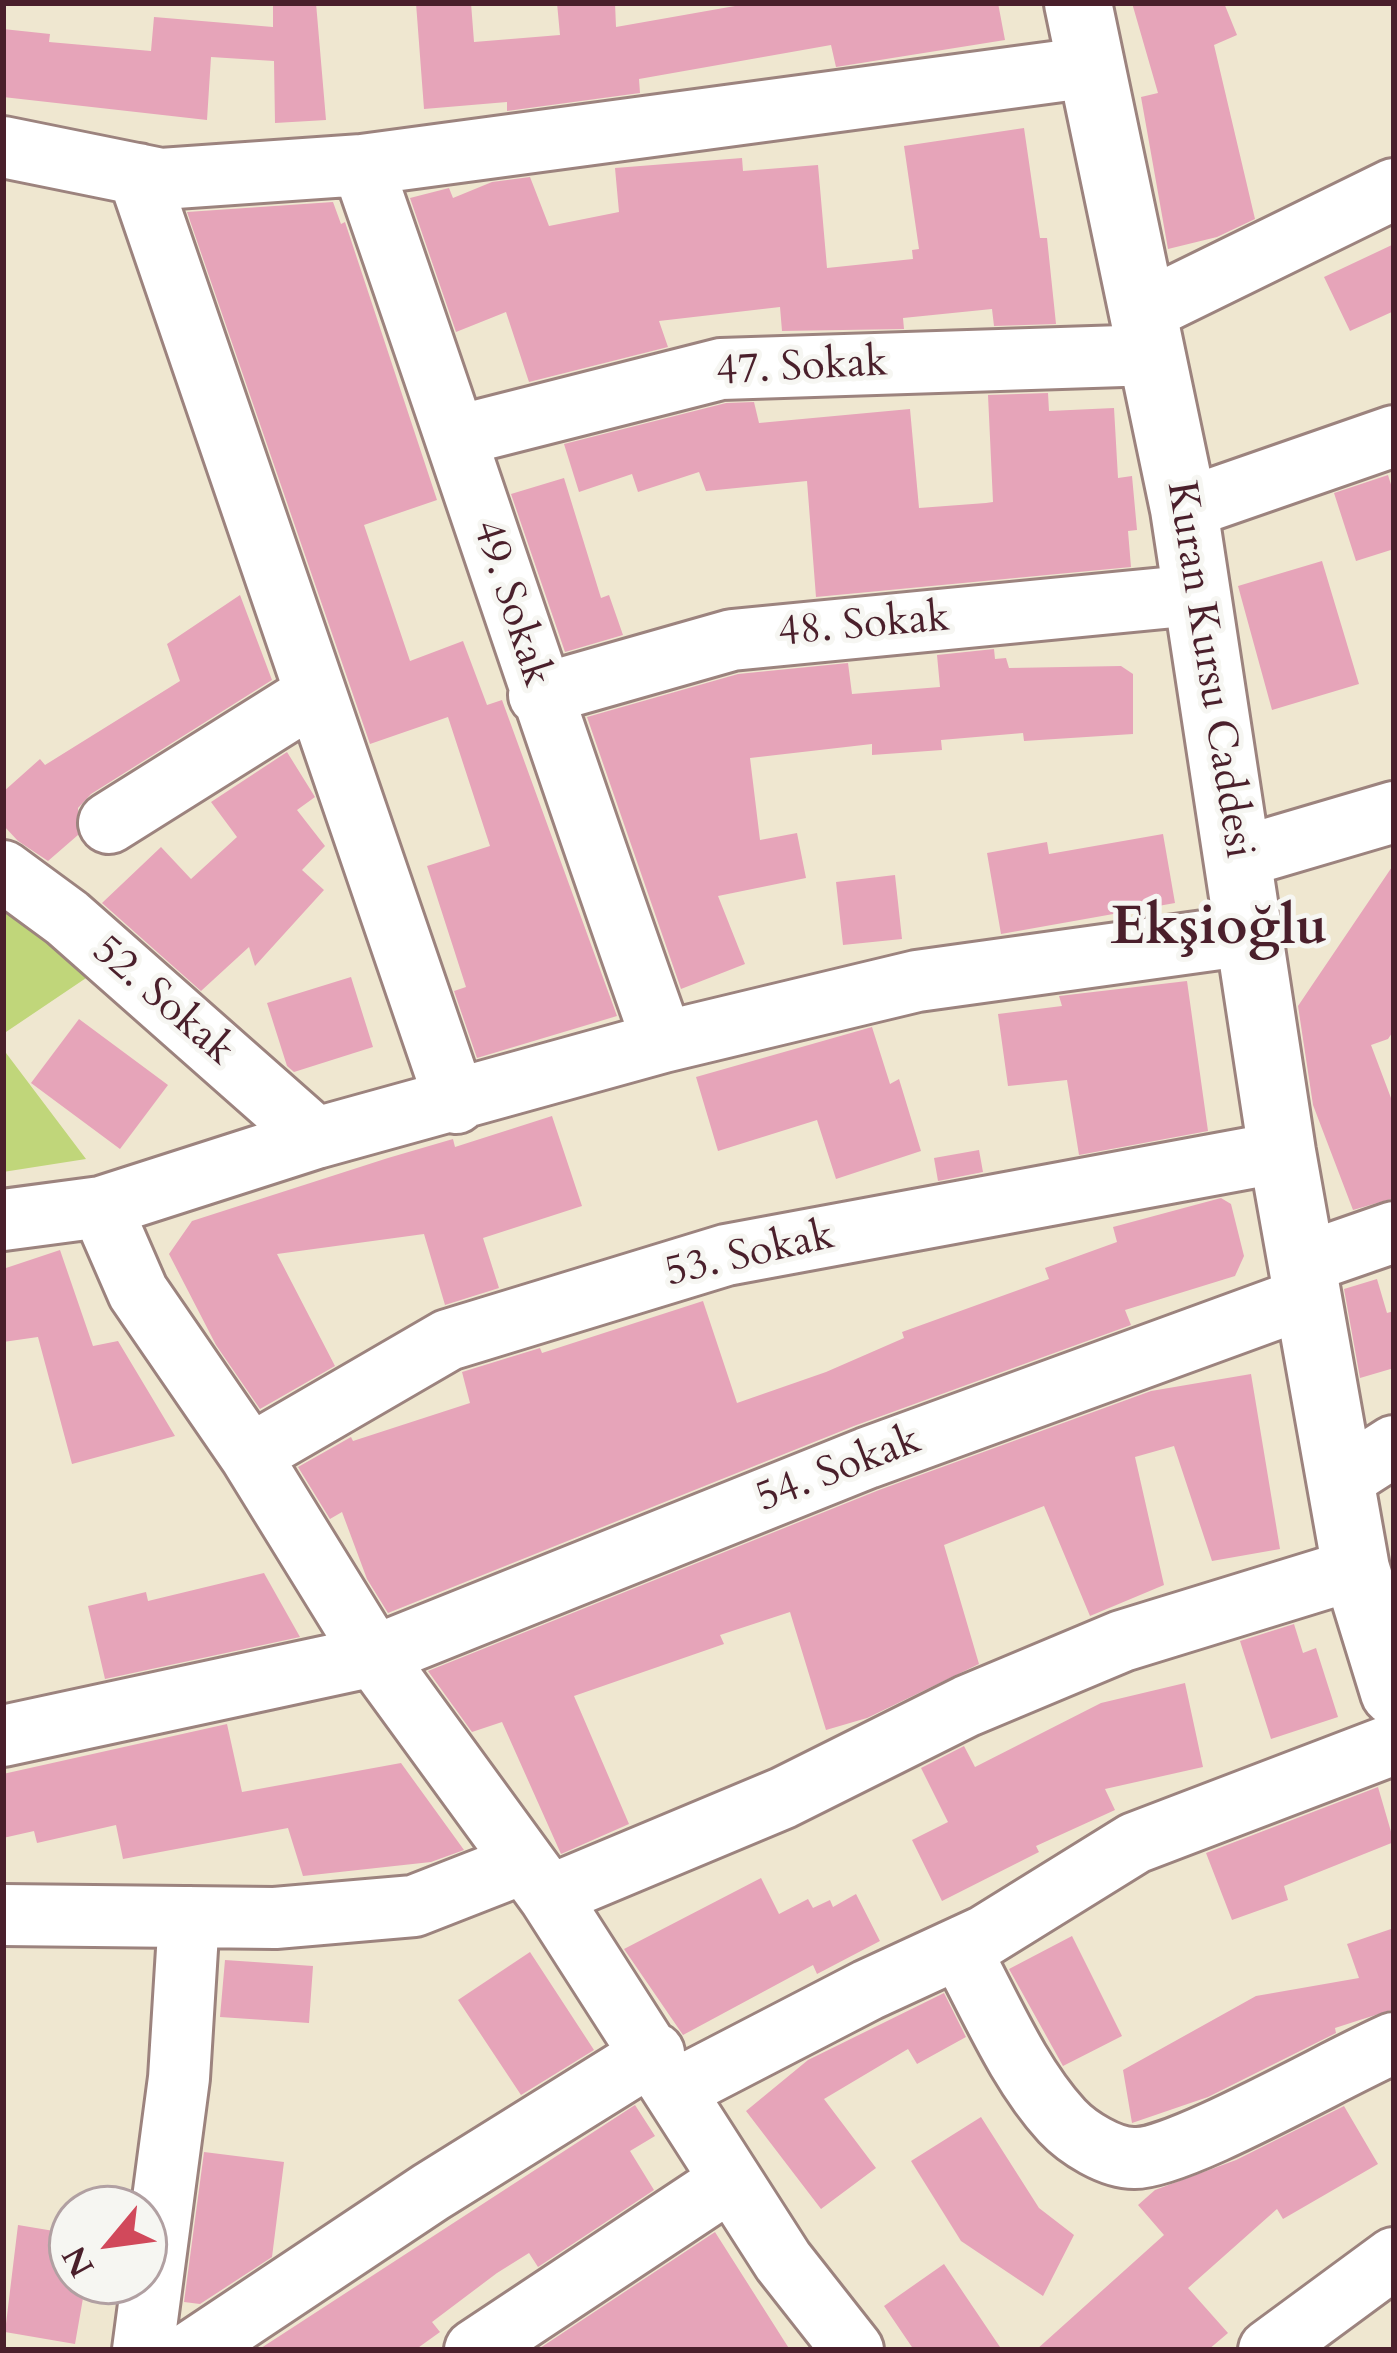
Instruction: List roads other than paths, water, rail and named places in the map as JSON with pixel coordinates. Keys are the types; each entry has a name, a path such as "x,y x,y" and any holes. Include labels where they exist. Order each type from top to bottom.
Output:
{"main road":[{"name":"Kuran Kursu Caddesi","path":"1078,3 1184,509 1305,1280 1367,1463 1356,1570 1393,1680"}],"street":[{"path":"3,147 160,178 362,165 1091,67"},
{"name":"49. Sokak","path":"362,165 457,436 539,695 663,1042"},
{"path":"138,174 456,1103"},
{"path":"1148,334 1394,189"},
{"name":"47. Sokak","path":"457,436 721,369 1148,334"},
{"path":"1184,509 1394,436"},
{"name":"48. Sokak","path":"539,695 732,640 1195,596"},
{"path":"109,823 313,695"},
{"path":"1238,858 1394,812"},
{"name":"52. Sokak","path":"3,871 67,918 316,1138"},
{"path":"3,1220 101,1207 316,1138 663,1042 916,981 1249,935"},
{"name":"53. Sokak","path":"250,1455 448,1340 705,1262 1282,1152"},
{"path":"101,1207 138,1292 250,1455 374,1656 536,1880 666,2072 783,2261 853,2350"},
{"name":"54. Sokak","path":"3,1736 374,1656 1305,1280 1394,1232"},
{"path":"3,1916 274,1918 415,1906 536,1880 784,1798 967,1706 1122,1641 1356,1570"},
{"path":"194,2350 431,2192 666,2072 959,1948 1136,1843 1394,1744"},
{"path":"142,2350 179,2078 189,1917"},
{"path":"959,1948 1038,2089 1064,2124 1098,2147 1136,2159 1209,2133 1394,2043"},
{"path":"475,2350 731,2180"},
{"path":"1269,2350 1394,2258"}],"district":[{"name":"Ekşioğlu","path":"1219,930"}]}
